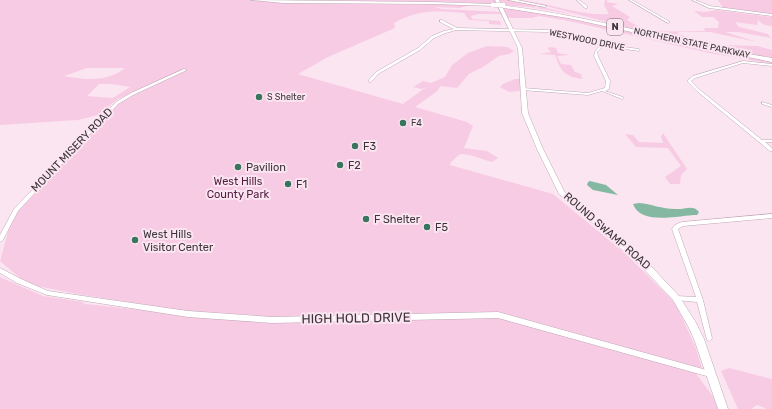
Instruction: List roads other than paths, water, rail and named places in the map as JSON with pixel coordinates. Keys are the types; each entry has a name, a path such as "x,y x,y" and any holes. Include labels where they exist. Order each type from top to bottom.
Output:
{"highway":[{"path":"253,0 416,5 459,9 471,5 493,4"},
{"path":"272,0 357,3 450,2 493,4"},
{"path":"510,0 530,3 595,20"},
{"path":"495,11 503,6 529,3 537,6 534,8 516,7"},
{"path":"382,4 493,4"},
{"name":"NORTHERN STATE PARKWAY","path":"503,6 595,20 673,39 772,59"},
{"name":"NORTHERN STATE PARKWAY","path":"503,6 570,16 690,44 772,59"},
{"path":"465,7 470,10"},
{"path":"448,8 456,9"}],"street":[{"path":"578,0 586,7"},
{"path":"630,0 669,22"},
{"path":"693,0 710,7 772,15"},
{"name":"ROUND SWAMP ROAD","path":"493,4 503,6 520,48 525,113 540,149 562,194 643,263 676,298 692,324 699,339 723,409"},
{"path":"442,22 456,29"},
{"path":"370,81 382,70 420,49 433,37 456,29"},
{"name":"WESTWOOD DRIVE","path":"456,29 548,31 602,45 639,50"},
{"path":"523,89 588,94 607,89 608,81 596,56 596,52 602,45"},
{"path":"772,65 743,62 694,77 689,81 699,91 772,150"},
{"name":"MOUNT MISERY ROAD","path":"0,240 16,210 117,103 132,94 185,70"},
{"path":"603,91 622,98"},
{"path":"763,103 772,106"},
{"path":"761,141 772,141"},
{"path":"709,338 700,300 679,240 676,227 682,224 772,216"},
{"name":"HIGH HOLD DRIVE","path":"0,270 19,281 47,293 188,314 272,320 498,315 710,374"},
{"path":"676,298 700,300"}],"place":[{"name":"S Shelter","path":"259,97"},
{"name":"F4","path":"403,123"},
{"name":"F3","path":"355,146"},
{"name":"F2","path":"340,165"},
{"name":"Pavilion","path":"238,167"},
{"name":"F1","path":"288,184"},
{"name":"F Shelter","path":"366,219"},
{"name":"F5","path":"427,227"},
{"name":"West Hills Visitor Center","path":"135,240"}],"park label":[{"name":"West Hills County Park","path":"238,187"}]}
